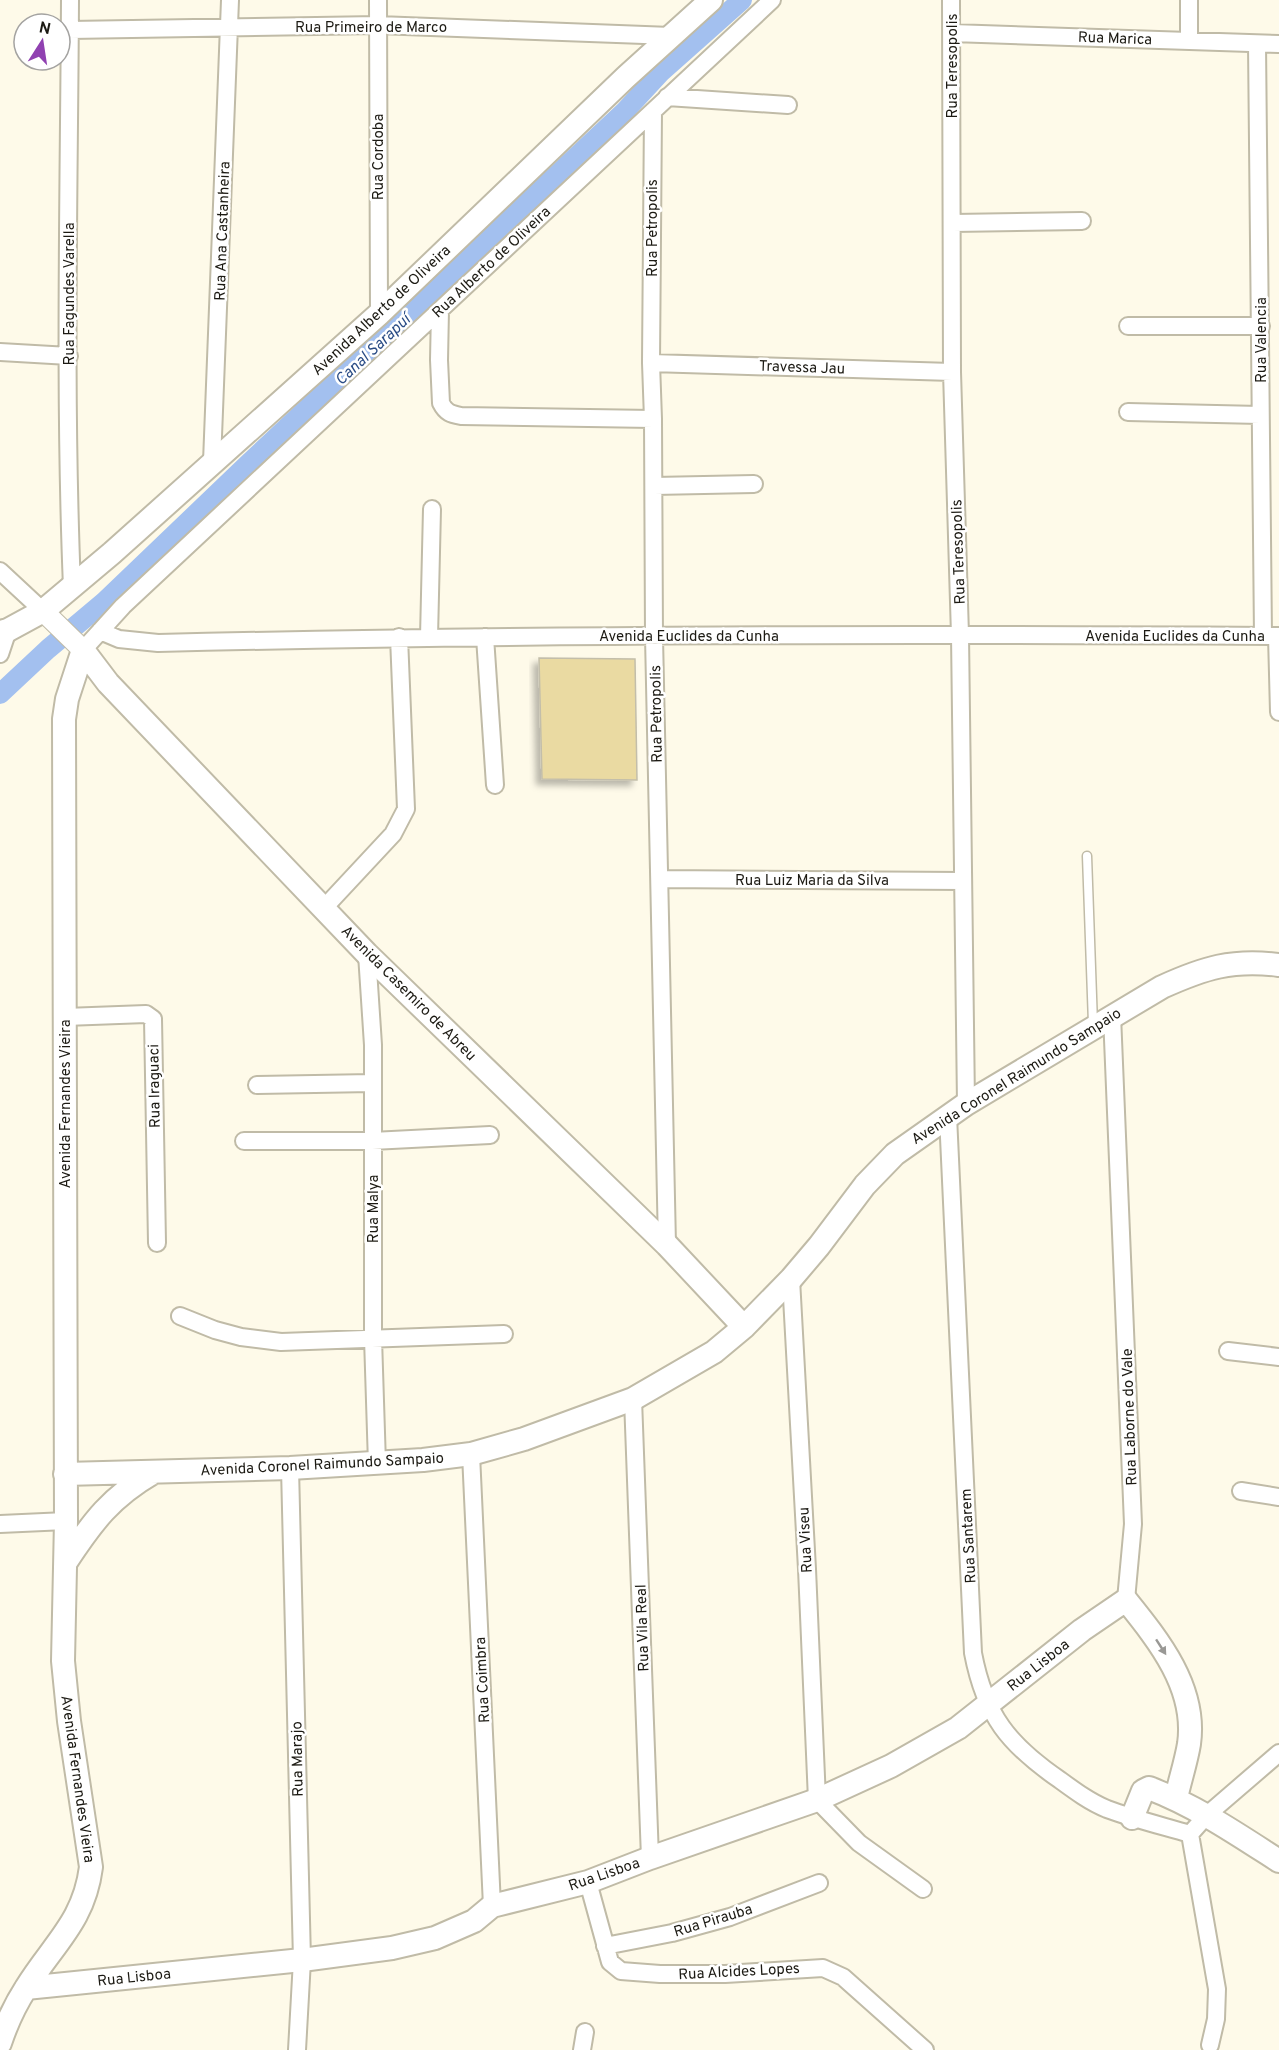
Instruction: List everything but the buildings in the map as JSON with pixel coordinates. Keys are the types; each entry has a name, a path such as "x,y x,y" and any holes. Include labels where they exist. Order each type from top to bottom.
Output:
{"main road":[{"name":"Avenida Alberto de Oliveira","path":"49,617 72,587 379,314 711,0"},
{"path":"4,631 49,617"},
{"name":"Avenida Casemiro de Abreu","path":"79,645 108,683 368,954 667,1245 744,1327"},
{"name":"Avenida Fernandes Vieira","path":"0,2043 26,1988 67,1932 79,1911 88,1888 91,1867 69,1721 63,1661 66,1562 64,719 79,645"},
{"name":"Avenida Coronel Raimundo Sampaio","path":"65,1474 377,1464 471,1454 524,1439 633,1399 714,1352 744,1327 819,1246 865,1185 880,1169 895,1154 957,1110 1113,1015 1162,987 1195,972 1229,963 1257,962 1279,965"},
{"path":"66,1562 97,1516 111,1502 131,1485 156,1472"},
{"path":"1126,1600 1151,1631 1171,1663 1183,1689 1189,1712 1189,1743 1176,1798"},
{"name":"Rua Lisboa","path":"26,1988 302,1960 392,1948 435,1938 474,1921 492,1906 588,1882 817,1800 929,1746 958,1728 1082,1630 1126,1600"},
{"path":"1132,1818 1146,1788 1176,1798 1207,1815 1279,1861"}],"street":[{"name":"Rua Ana Castanheira","path":"212,462 230,0"},
{"name":"Rua Cordoba","path":"378,0 379,314"},
{"name":"Rua Alberto de Oliveira","path":"79,645 100,631 123,606 772,0"},
{"name":"Rua Teresopolis","path":"951,0 952,372 960,635 963,881 957,1110"},
{"path":"1189,0 1189,40"},
{"name":"Rua Primeiro de Marco","path":"72,30 378,25 671,36"},
{"name":"Rua Marica","path":"952,33 1279,44"},
{"name":"Rua Valencia","path":"1257,44 1262,481 1279,712"},
{"name":"Rua Fagundes Varella","path":"70,72 69,356 72,587"},
{"path":"667,97 788,105"},
{"name":"Rua Petropolis","path":"653,111 651,363 654,637 667,1245"},
{"path":"953,224 1082,221"},
{"path":"440,310 441,403 444,410 450,414 653,419"},
{"path":"1128,326 1261,326"},
{"path":"0,352 69,356"},
{"name":"Travessa Jau","path":"651,363 952,372"},
{"path":"1262,364 1279,364"},
{"path":"1128,412 1260,415"},
{"path":"1262,481 1279,480"},
{"path":"654,486 754,483"},
{"path":"429,637 432,509"},
{"path":"0,571 79,645"},
{"path":"0,654 4,631"},
{"name":"Avenida Euclides da Cunha","path":"100,631 119,639 159,643 399,637 1273,636"},
{"path":"324,908 393,834 406,809 399,637"},
{"path":"485,637 495,785"},
{"name":"Rua Luiz Maria da Silva","path":"660,879 963,881"},
{"name":"Rua Malya","path":"368,954 373,1045 373,1338 377,1464"},
{"name":"Rua Iraguaci","path":"65,1017 146,1014 153,1019 157,1243"},
{"name":"Rua Laborne do Vale","path":"1113,1015 1133,1524 1126,1600"},
{"path":"257,1085 372,1083"},
{"name":"Rua Santarem","path":"957,1110 973,1653 978,1681 987,1705 1009,1738 1033,1761 1083,1796 1105,1808 1191,1834"},
{"path":"244,1141 372,1140 490,1135"},
{"name":"Rua Viseu","path":"790,1279 806,1546 817,1800"},
{"path":"180,1316 215,1330 241,1337 281,1342 504,1334"},
{"path":"1228,1351 1279,1357"},
{"name":"Rua Vila Real","path":"633,1399 650,1858"},
{"name":"Rua Coimbra","path":"471,1454 492,1906"},
{"name":"Rua Marajo","path":"290,1468 302,1960 297,2050"},
{"path":"1241,1491 1279,1497"},
{"path":"0,1524 66,1521"},
{"path":"1209,2045 1216,2019 1217,1989 1191,1834 1207,1815 1279,1753"},
{"path":"817,1800 859,1843 923,1889"},
{"name":"Rua Alcides Lopes","path":"588,1882 609,1962 621,1971 660,1974 725,1974 813,1967 832,1971 843,1977 925,2050"},
{"name":"Rua Pirauba","path":"605,1946 672,1933 730,1917 819,1883"},
{"path":"582,2050 585,2032"}],"lane":[{"path":"1087,856 1093,1028"}],"waterway":[{"name":"Canal Sarapuí","path":"0,694 48,649 104,602 625,111 661,72 742,0"}]}
